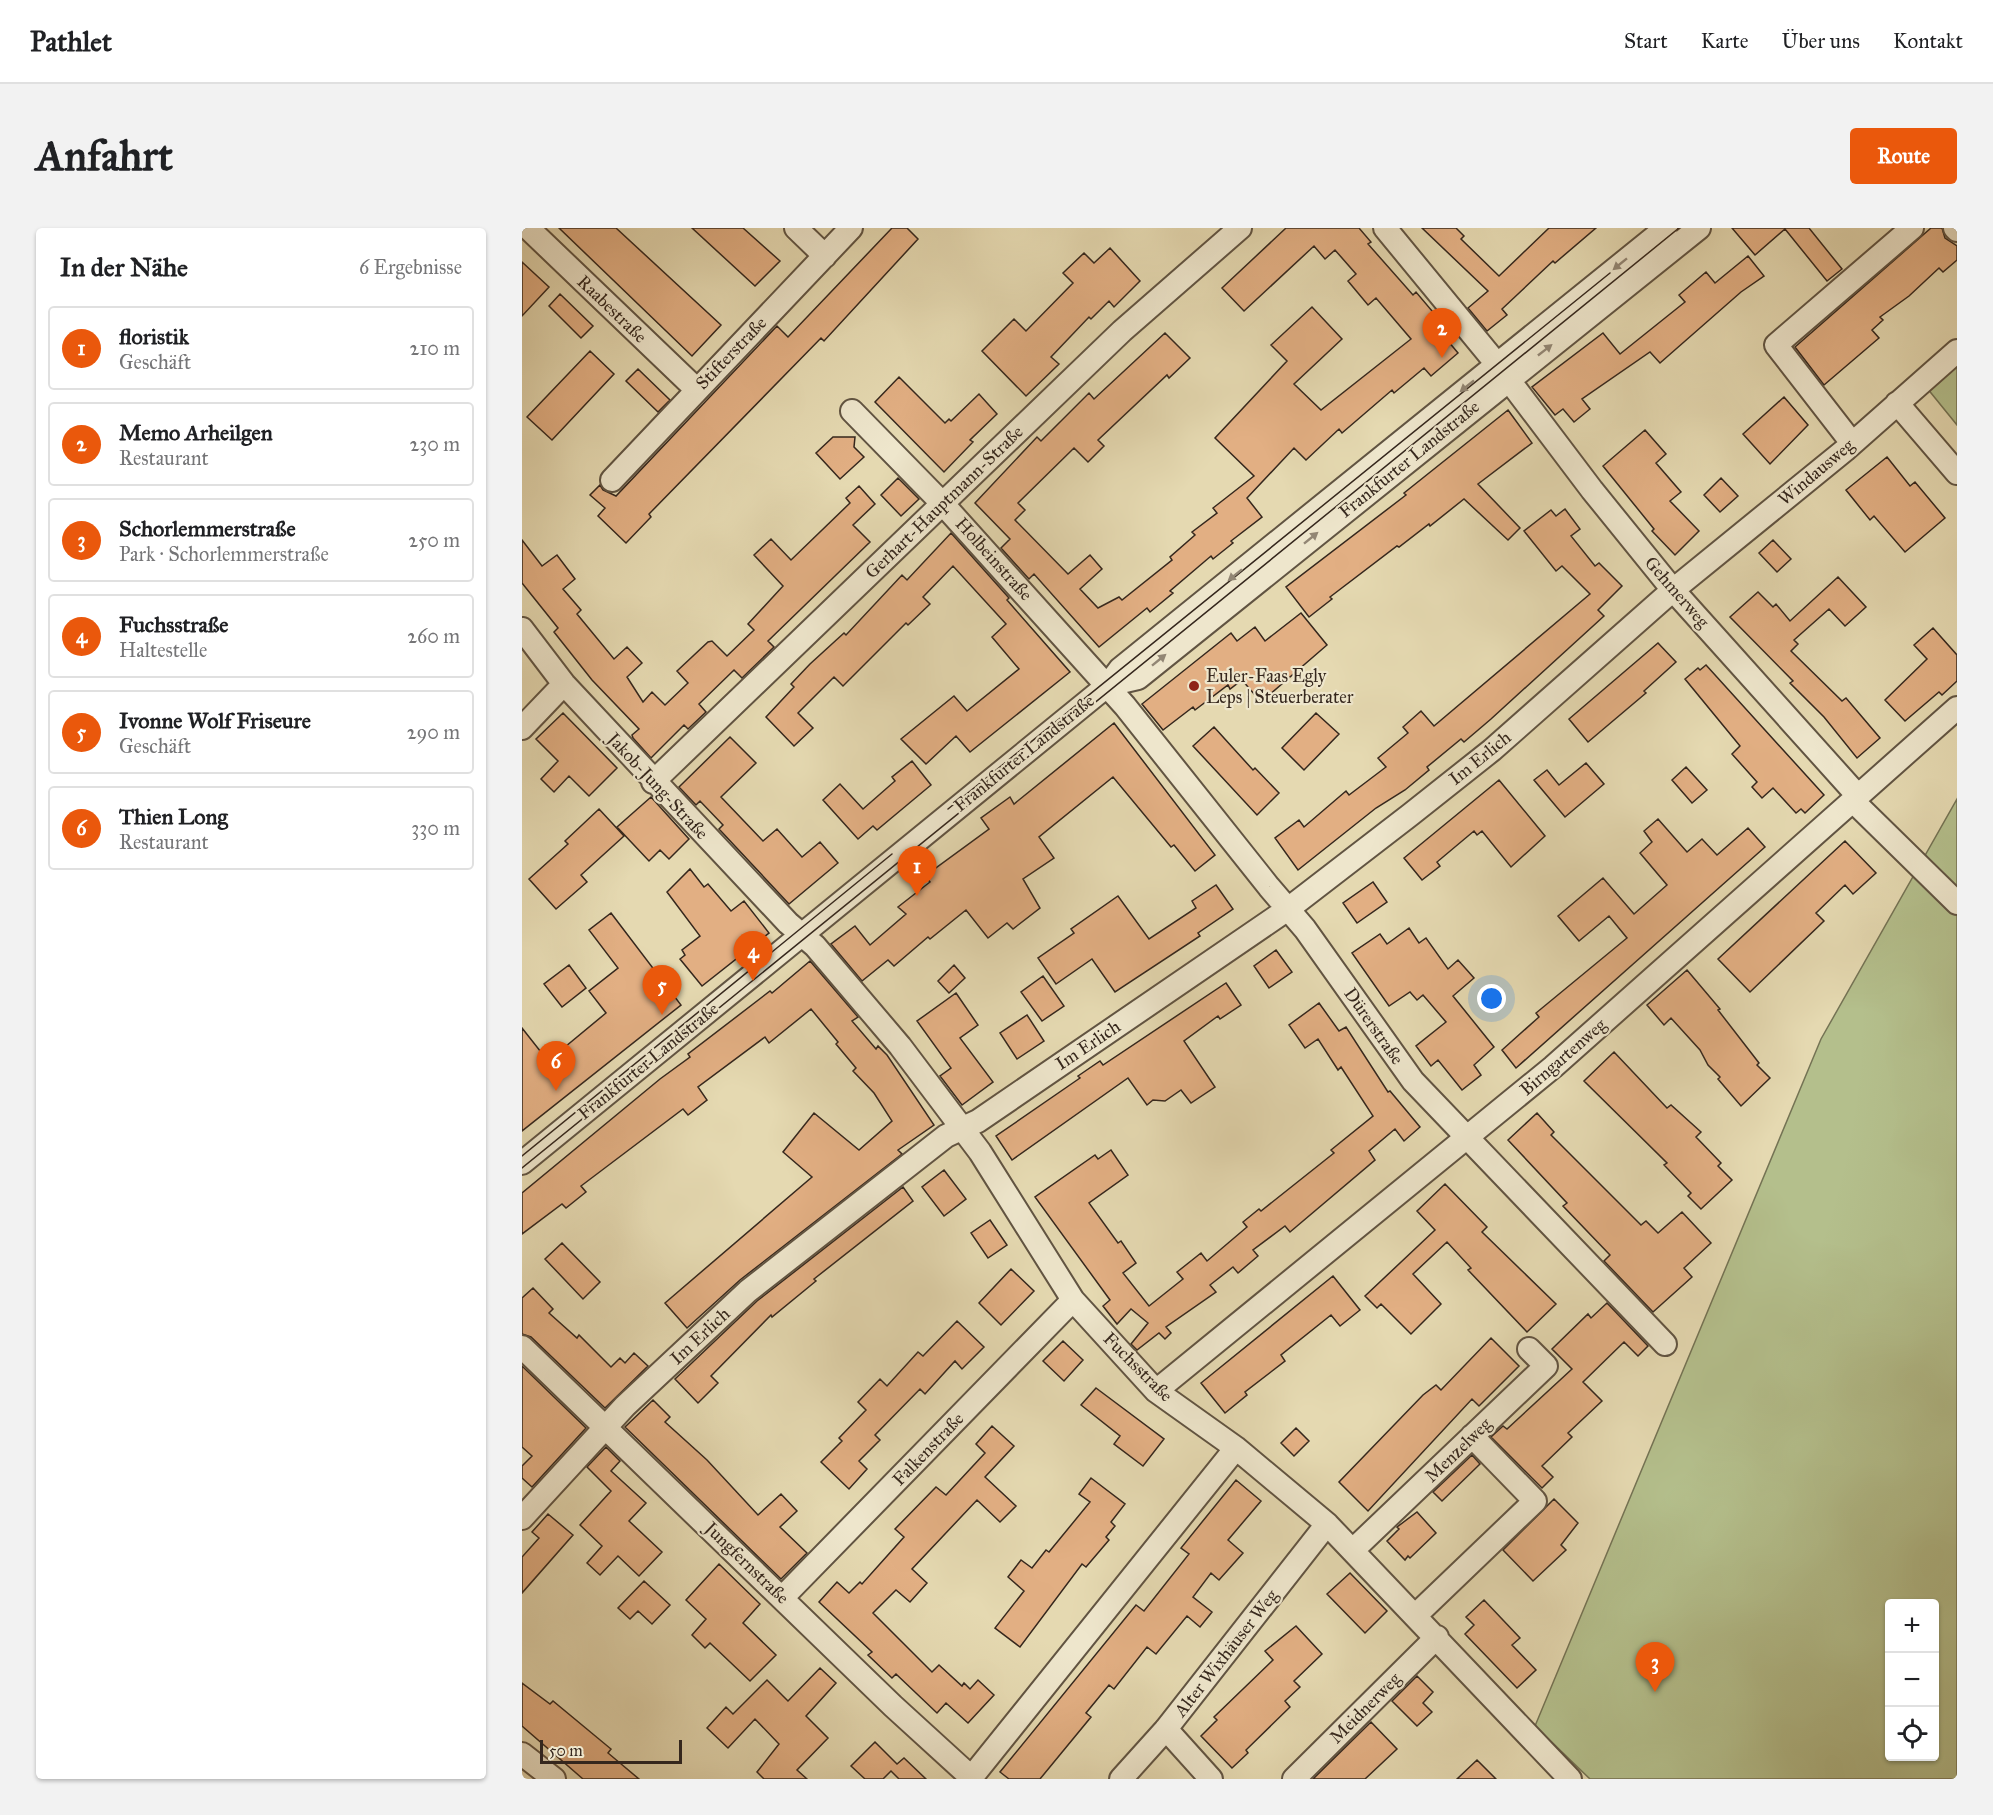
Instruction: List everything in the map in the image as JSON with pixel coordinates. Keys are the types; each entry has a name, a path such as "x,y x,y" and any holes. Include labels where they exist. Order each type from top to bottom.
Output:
{"street":[{"name":"Raabestraße","path":"528,228 696,389"},
{"path":"796,228 825,256"},
{"name":"Stifterstraße","path":"612,480 851,228"},
{"name":"Gerhart-Hauptmann-Straße","path":"653,782 1122,332 1240,228"},
{"name":"Gehmerweg","path":"1385,228 1502,371 1592,490 1673,590 1856,798 1957,903"},
{"name":"Frankfurter Landstraße","path":"1502,371 1666,228"},
{"name":"Frankfurter Landstraße","path":"522,1163 1108,685 1120,669 1502,371 1699,228"},
{"path":"1852,443 1776,345 1912,228"},
{"name":"Windausweg","path":"1673,590 1852,443 1957,351"},
{"path":"1897,403 1957,473"},
{"name":"Holbeinstraße","path":"852,411 942,503 1108,685"},
{"name":"Im Erlich","path":"522,1518 625,1406 748,1291 946,1136 978,1120 1288,909 1492,750 1673,590"},
{"name":"Jakob-Jung-Straße","path":"522,629 564,684 653,782 802,935"},
{"path":"522,728 564,684"},
{"name":"Dürerstraße","path":"1108,685 1305,929 1413,1081 1665,1344"},
{"name":"Birngartenweg","path":"1156,1391 1553,1067 1957,708"},
{"name":"Fuchsstraße","path":"802,935 864,1001 980,1152 1073,1300 1156,1391 1236,1448 1327,1524 1570,1779"},
{"name":"Falkenstraße","path":"783,1597 1073,1300"},
{"name":"Jungfernstraße","path":"522,1347 783,1597 893,1706 972,1778"},
{"name":"Menzelweg","path":"1353,1551 1546,1366 1529,1349"},
{"path":"1416,1615 1535,1501 1472,1436"},
{"path":"972,1778 1236,1448"},
{"name":"Alter Wixhäuser Weg","path":"1120,1779 1166,1729 1327,1524"},
{"name":"Meidnerweg","path":"1294,1779 1437,1637"},
{"path":"1166,1729 1211,1779"},
{"path":"522,1754 554,1779"}],"green space":[{"path":"1957,363 1957,425 1927,388"},
{"path":"1957,799 1957,1779 1590,1779 1535,1726 1821,1039"}],"building":[{"path":"559,228 616,228 721,325 692,356"},
{"path":"692,228 743,228 780,261 755,286"},
{"path":"892,228 907,228 918,239 824,341 821,338 649,514 651,517 626,543 598,516 605,508 590,495 600,485 603,490 616,496 777,326 788,337"},
{"path":"1286,228 1359,228 1371,242 1368,244 1413,295 1416,292 1438,318 1432,322 1458,353 1431,376 1424,368 1394,393 1392,390 1342,433 1339,429 1306,460 1294,448 1247,498 1262,517 1231,541 1233,543 1213,559 1211,556 1170,591 1173,593 1150,612 1147,608 1099,647 1034,574 1029,579 1001,548 1010,539 975,503 1037,437 1041,441 1089,393 1094,399 1165,333 1190,358 1169,378 1167,375 1098,440 1104,446 1088,462 1074,448 1018,503 1025,510 1015,520 1068,574 1090,555 1102,569 1080,589 1098,608 1119,597 1122,600 1172,560 1170,557 1195,535 1192,532 1217,513 1213,508 1254,476 1215,438 1287,361 1271,345 1312,307 1342,339 1294,384 1321,410 1411,339 1376,298 1368,305 1348,281 1356,274 1335,250 1325,259 1314,246 1244,311 1222,288"},
{"path":"1422,228 1456,228 1464,236 1461,239 1499,276 1549,228 1596,228 1555,263 1553,261 1502,309 1507,315 1487,331 1468,308 1488,291"},
{"path":"1732,228 1809,228 1842,269 1827,281 1785,229 1755,255"},
{"path":"1931,228 1942,228 1945,238 1957,246 1957,260 1943,272 1939,268 1909,296 1880,317 1883,320 1872,330 1879,338 1824,385 1795,347"},
{"path":"1110,248 1140,281 1114,307 1109,301 1091,319 1089,317 1051,357 1059,364 1026,396 982,351 1014,319 1026,331 1073,283 1063,273 1084,253 1094,263"},
{"path":"1748,256 1764,276 1741,292 1660,363 1650,352 1582,399 1590,409 1574,422 1563,409 1555,415 1532,387 1603,333 1620,354 1685,302 1679,295 1706,272 1715,283"},
{"path":"522,262 549,287 522,316"},
{"path":"560,294 593,326 581,338 549,306"},
{"path":"590,351 614,374 552,440 527,417"},
{"path":"638,369 670,400 658,412 626,381"},
{"path":"899,377 945,423 949,419 951,421 979,394 997,414 970,440 973,442 944,472 875,402"},
{"path":"1784,397 1808,425 1770,464 1743,434"},
{"path":"1508,410 1532,443 1478,484 1520,528 1508,540 1464,499 1330,597 1332,599 1309,617 1286,587 1406,495 1404,493"},
{"path":"1645,430 1666,454 1656,463 1681,492 1670,501 1699,531 1675,555 1652,531 1654,529 1603,466"},
{"path":"833,437 855,437 854,447 864,457 840,479 816,453"},
{"path":"1887,457 1910,486 1915,482 1945,518 1905,552 1874,516 1870,520 1846,490"},
{"path":"898,478 919,499 901,516 881,495"},
{"path":"1721,478 1738,496 1720,512 1704,495"},
{"path":"859,486 875,504 853,525 870,542 768,641 774,647 742,678 734,670 699,704 706,712 688,729 684,725 651,758 633,738 632,735 639,729 592,680 554,632 558,628 522,583 522,540 542,566 557,555 575,579 563,589 581,610 577,614 614,659 627,647 642,663 627,677 643,702 652,692 665,705 688,683 677,671 708,642 712,641 727,656 754,630 748,624 783,586 754,555 771,539 791,560 850,503 846,498"},
{"path":"1565,509 1580,529 1571,536 1595,566 1599,563 1622,586 1598,610 1604,616 1464,742 1461,739 1427,767 1429,770 1405,790 1376,808 1298,870 1275,838 1299,820 1304,827 1346,791 1349,795 1386,767 1378,758 1408,733 1403,727 1421,711 1434,726 1590,594 1562,566 1556,571 1524,531 1551,510 1556,516"},
{"path":"951,533 1070,672 970,752 956,736 926,764 901,739 954,696 967,711 1019,669 992,637 1006,624 953,566 923,597 930,604 908,625 906,623 843,686 834,677 798,713 813,728 794,746 766,717 794,687 791,684 810,664 844,633 846,635 902,575 907,580"},
{"path":"1773,540 1791,559 1777,572 1759,553"},
{"path":"1838,577 1866,607 1845,626 1829,609 1794,640 1798,644 1791,651 1842,701 1846,698 1880,738 1857,758 1824,717 1790,683 1793,681 1730,617 1758,592 1773,607 1776,604 1790,621"},
{"path":"1301,613 1327,645 1261,702 1242,680 1230,689 1228,685 1195,710 1193,707 1163,730 1142,704 1231,633 1237,641 1255,627 1265,641"},
{"path":"1933,628 1957,655 1957,681 1942,695 1939,692 1905,721 1885,700 1927,659 1914,645"},
{"path":"1658,643 1676,662 1644,691 1646,693 1588,742 1569,719"},
{"path":"1706,665 1824,795 1805,813 1801,809 1796,813 1773,788 1762,798 1752,787 1757,782 1732,754 1740,746 1685,679 1698,668 1700,670"},
{"path":"563,713 617,768 589,796 569,776 554,792 541,779 558,761 536,739"},
{"path":"1316,713 1339,734 1304,770 1282,748"},
{"path":"1114,723 1215,855 1195,871 1174,845 1171,847 1113,777 1039,837 1054,858 1023,879 1040,908 1013,929 1007,923 988,938 966,910 930,939 928,937 894,966 888,960 862,981 831,944 855,926 870,945 906,914 898,907 930,882 925,876 989,829 981,818 1010,797 1014,804"},
{"path":"1214,727 1253,770 1255,768 1279,793 1257,815 1193,746"},
{"path":"730,737 756,763 721,797 763,841 777,829 802,857 820,842 838,863 789,904 719,829 723,825 700,801 696,805 679,787"},
{"path":"912,761 931,785 877,830 873,826 858,839 823,800 840,784 863,809 895,781 892,777"},
{"path":"1586,763 1604,784 1565,817 1534,780 1547,770 1559,785"},
{"path":"1686,767 1707,790 1692,803 1672,780"},
{"path":"1499,780 1545,836 1511,867 1482,831 1477,835 1474,831 1437,862 1440,866 1422,880 1404,858"},
{"path":"651,797 689,839 669,859 660,850 649,861 617,827"},
{"path":"599,809 624,836 581,875 587,882 556,909 529,879 568,844 565,841"},
{"path":"1658,819 1687,852 1702,839 1717,855 1748,828 1765,847 1516,1068 1502,1050 1539,1017 1536,1013 1627,938 1609,916 1579,941 1558,916 1603,878 1634,914 1667,885 1640,853 1652,842 1644,831"},
{"path":"1845,841 1876,873 1853,894 1845,885 1816,913 1824,921 1750,992 1718,959"},
{"path":"690,869 704,887 708,884 731,911 744,901 769,933 702,986 680,959 685,955 682,950 700,936 667,892"},
{"path":"1373,882 1387,902 1357,923 1343,903"},
{"path":"1216,885 1233,909 1198,933 1200,936 1115,992 1092,959 1056,984 1038,958 1074,933 1071,929 1118,896 1149,939 1196,908 1192,901"},
{"path":"611,913 681,1005 522,1131 522,1028 548,1061 606,1013 589,991 618,968 589,930"},
{"path":"1409,928 1419,943 1426,938 1448,969 1458,960 1474,978 1453,996 1494,1047 1474,1065 1481,1075 1462,1090 1438,1060 1431,1066 1416,1046 1446,1022 1423,995 1417,1000 1410,992 1389,1006 1352,953 1380,934 1387,944"},
{"path":"1276,950 1292,972 1269,988 1254,966"},
{"path":"810,961 858,1017 852,1021 876,1049 878,1046 887,1055 934,1125 898,1150 902,1154 740,1280 687,1328 665,1303 812,1177 783,1152 814,1113 859,1150 892,1121 874,1093 853,1071 856,1068 836,1044 838,1042 811,1009 769,1043 765,1037 698,1087 707,1100 688,1115 683,1109 581,1186 586,1192 566,1208 562,1204 522,1234 522,1193 690,1057 688,1054 770,991 772,993"},
{"path":"569,965 586,988 562,1007 544,984"},
{"path":"954,965 965,978 949,993 938,981"},
{"path":"1687,970 1720,1009 1718,1010 1759,1063 1757,1065 1770,1078 1741,1106 1718,1079 1720,1077 1708,1065 1700,1050 1671,1018 1664,1025 1647,1005"},
{"path":"1043,976 1064,1006 1042,1021 1021,992"},
{"path":"1226,983 1241,1005 1220,1019 1218,1016 1184,1041 1215,1087 1191,1103 1181,1090 1165,1101 1153,1100 1147,1105 1128,1078 1012,1160 996,1136 1080,1078 1078,1076 1100,1061 1103,1065"},
{"path":"956,993 978,1025 960,1038 993,1082 962,1105 940,1076 951,1068 917,1021"},
{"path":"1319,1003 1339,1031 1346,1027 1388,1092 1390,1091 1420,1127 1404,1141 1395,1129 1369,1151 1375,1160 1290,1232 1285,1226 1253,1250 1258,1256 1238,1273 1233,1267 1210,1285 1216,1292 1166,1327 1171,1333 1165,1339 1159,1333 1137,1350 1131,1344 1148,1323 1131,1309 1117,1324 1103,1306 1110,1300 1035,1197 1095,1155 1098,1159 1111,1150 1128,1175 1089,1203 1118,1243 1121,1241 1136,1263 1123,1273 1149,1306 1183,1279 1177,1272 1201,1253 1207,1261 1247,1227 1243,1222 1259,1209 1261,1211 1334,1153 1331,1150 1373,1116 1341,1067 1338,1070 1318,1039 1305,1048 1289,1025"},
{"path":"1027,1015 1044,1041 1017,1059 1000,1033"},
{"path":"1614,1052 1667,1108 1671,1105 1701,1132 1696,1137 1721,1163 1718,1166 1732,1180 1701,1209 1688,1196 1691,1193 1664,1165 1667,1163 1584,1081"},
{"path":"1537,1113 1554,1132 1551,1135 1641,1225 1646,1221 1658,1233 1682,1212 1711,1243 1684,1268 1692,1277 1653,1312 1604,1261 1610,1255 1563,1206 1567,1203 1508,1140"},
{"path":"944,1170 966,1199 944,1216 922,1187"},
{"path":"1445,1184 1487,1227 1482,1232 1556,1304 1527,1332 1468,1270 1471,1268 1447,1242 1413,1274 1441,1304 1411,1334 1381,1304 1377,1308 1365,1296 1435,1230 1417,1211"},
{"path":"903,1187 913,1201 814,1279 816,1281 772,1317 771,1315 711,1376 718,1383 698,1403 675,1379 757,1301"},
{"path":"990,1220 1007,1245 988,1258 971,1233"},
{"path":"562,1243 600,1282 583,1299 545,1259"},
{"path":"1011,1269 1034,1291 1001,1325 979,1303"},
{"path":"1333,1276 1360,1310 1340,1326 1331,1315 1281,1355 1285,1361 1245,1392 1247,1395 1225,1413 1201,1383"},
{"path":"533,1288 553,1309 549,1313 577,1338 579,1335 611,1367 620,1358 625,1363 634,1353 648,1366 605,1408 531,1337 522,1334 522,1298"},
{"path":"1607,1303 1648,1346 1638,1356 1624,1342 1583,1382 1602,1401 1568,1433 1572,1437 1542,1466 1553,1477 1542,1488 1491,1437 1503,1426 1507,1429 1572,1369 1552,1349 1588,1314 1591,1318"},
{"path":"957,1321 984,1347 962,1369 955,1361 925,1394 920,1389 875,1435 880,1440 859,1461 867,1469 849,1489 821,1462 842,1441 839,1438 866,1410 858,1402 880,1379 887,1386 918,1352 923,1356"},
{"path":"1491,1338 1519,1366 1479,1406 1472,1399 1368,1511 1339,1482 1423,1395 1436,1385 1441,1390"},
{"path":"1063,1341 1083,1360 1064,1381 1043,1361"},
{"path":"522,1366 586,1428 532,1487 522,1478 522,1466 532,1456 522,1447"},
{"path":"1096,1388 1164,1439 1143,1466 1114,1444 1120,1436 1081,1405"},
{"path":"653,1400 670,1417 665,1422 707,1460 758,1515 781,1494 797,1511 780,1527 807,1553 781,1579 625,1427"},
{"path":"992,1426 1014,1446 985,1477 1016,1506 1000,1522 977,1500 912,1569 927,1583 910,1602 896,1590 873,1613 932,1672 939,1665 962,1686 964,1683 970,1689 978,1680 994,1695 968,1723 946,1703 937,1713 896,1674 892,1678 868,1655 872,1652 819,1602 837,1582 849,1593 860,1582 862,1584 904,1537 895,1529 936,1487 946,1495 985,1453 976,1444"},
{"path":"1296,1428 1309,1441 1294,1456 1281,1443"},
{"path":"606,1447 620,1461 611,1471 646,1503 629,1521 662,1552 639,1576 618,1556 600,1575 587,1563 602,1546 580,1525 611,1491 587,1467"},
{"path":"1472,1455 1480,1464 1442,1501 1433,1492"},
{"path":"1091,1478 1125,1504 1111,1522 1115,1526 1106,1537 1109,1540 1086,1567 1082,1564 1020,1647 995,1628 1024,1591 1008,1577 1021,1560 1032,1568 1046,1550 1049,1552 1090,1502 1079,1494"},
{"path":"1236,1480 1261,1501 1228,1540 1243,1553 1219,1580 1211,1573 1193,1597 1212,1612 1200,1627 1187,1616 1156,1654 1147,1647 1114,1689 1109,1685 1086,1713 1091,1717 1040,1779 1009,1779 1000,1772 1136,1605 1144,1611 1189,1554 1181,1548"},
{"path":"1554,1499 1578,1523 1561,1545 1566,1550 1533,1581 1503,1550"},
{"path":"1417,1512 1436,1533 1405,1560 1387,1541 1399,1529 1397,1527"},
{"path":"548,1514 573,1535 522,1593 522,1557 539,1538 532,1532"},
{"path":"719,1564 760,1604 743,1623 776,1655 750,1681 710,1643 705,1648 692,1635 706,1619 686,1600"},
{"path":"1350,1573 1387,1611 1365,1633 1327,1594"},
{"path":"644,1581 670,1605 652,1624 638,1611 630,1619 618,1608"},
{"path":"1484,1600 1520,1638 1512,1645 1536,1670 1517,1688 1465,1634 1474,1625 1466,1617"},
{"path":"1296,1626 1322,1654 1294,1681 1300,1687 1285,1701 1290,1707 1246,1750 1248,1753 1232,1768 1201,1736 1217,1720 1214,1717 1273,1660 1265,1651"},
{"path":"820,1668 836,1683 806,1716 828,1738 797,1770 807,1779 764,1779 757,1772 779,1744 755,1719 728,1748 707,1728 726,1707 733,1714 767,1680 788,1701"},
{"path":"1417,1676 1433,1692 1423,1703 1432,1712 1417,1726 1392,1701"},
{"path":"522,1683 550,1704 553,1701 611,1749 608,1753 639,1779 583,1779 522,1726"},
{"path":"1371,1722 1397,1749 1365,1779 1313,1779"},
{"path":"875,1742 897,1764 904,1758 926,1779 899,1779 891,1771 883,1779 865,1779 851,1766"},
{"path":"1477,1760 1496,1779 1457,1779"}],"tram line":[{"path":"522,1168 1679,228"},
{"path":"948,809 1610,273"},
{"path":"522,1156 892,854"}],"place":[{"name":"Memo Arheilgen","path":"1442,358"},
{"name":"Euler-Faas Egly Leps | Steuerberater","path":"1194,686"},
{"name":"floristik","path":"917,896"},
{"name":"Fuchsstraße","path":"753,981"},
{"name":"Ivonne Wolf Friseure","path":"662,1015"},
{"name":"Thien Long","path":"556,1091"},
{"name":"Schorlemmerstraße","path":"1655,1692"}]}
